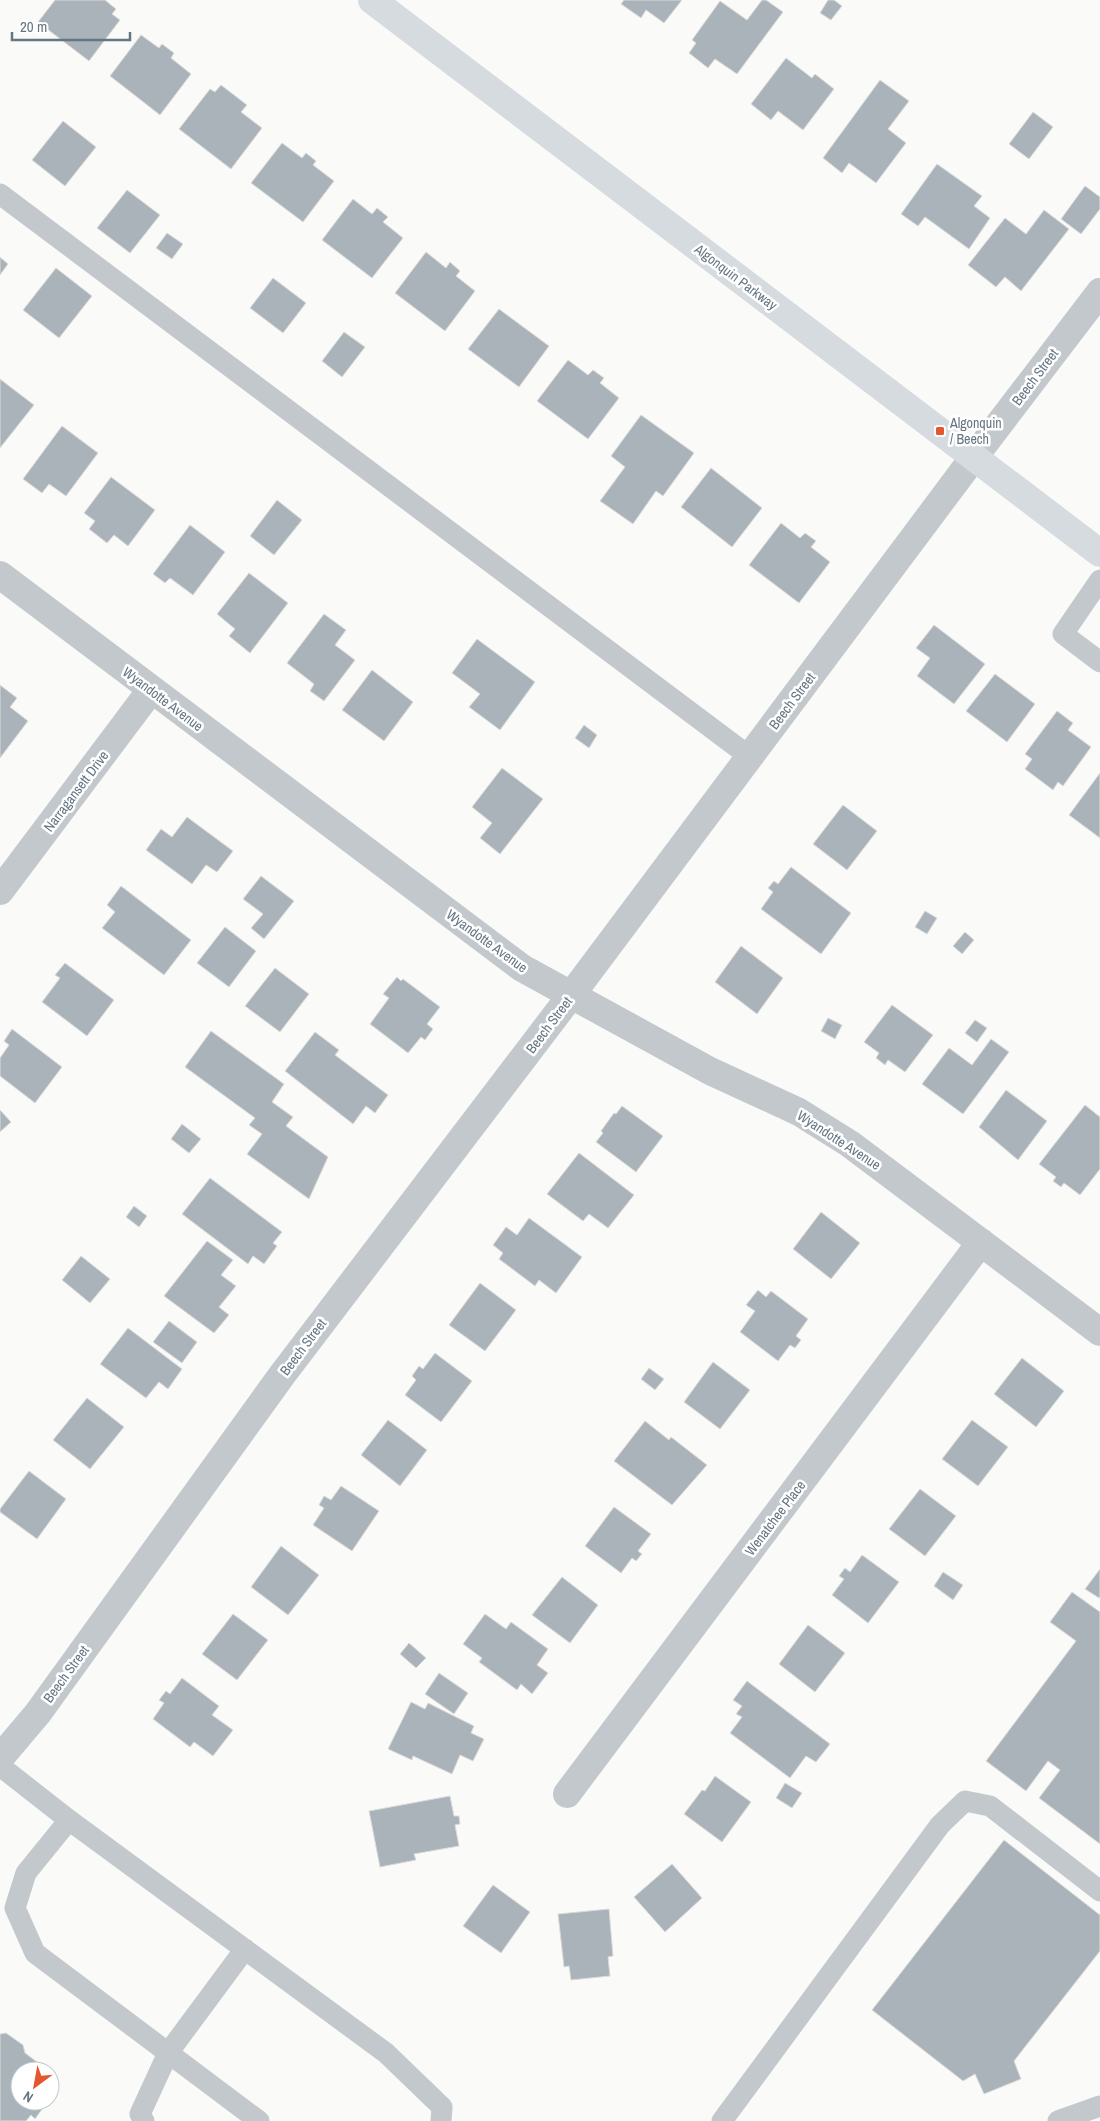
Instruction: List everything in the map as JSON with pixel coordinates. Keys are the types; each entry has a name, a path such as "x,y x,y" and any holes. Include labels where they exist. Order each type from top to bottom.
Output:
{"main road":[{"name":"Algonquin Parkway","path":"372,0 1100,553"}],"street":[{"name":"Beech Street","path":"0,1758 38,1713 282,1375 572,994 974,457 1100,292"},
{"name":"Wyandotte Avenue","path":"0,575 522,968 710,1071 808,1118 850,1144 1100,1332"},
{"name":"Narragansett Drive","path":"0,891 151,690"},
{"name":"Wenatchee Place","path":"568,1794 981,1242"}],"lane":[{"path":"0,194 750,757"},
{"path":"1100,580 1063,634 1100,662"},
{"path":"0,1766 69,1820 386,2053 442,2107 441,2121"},
{"path":"722,2121 940,1826 965,1801 990,1806 1100,1891"},
{"path":"69,1820 26,1873 15,1908 35,1953 259,2121"},
{"path":"144,2121 140,2114 168,2053 245,1949"},
{"path":"1058,2121 1100,2106"}],"building":[{"path":"55,0 105,0 116,9 112,14 120,20 89,61 38,22"},
{"path":"624,0 682,0 664,23 646,10 641,18 621,4"},
{"path":"762,0 766,0 783,12 737,74 715,59 708,68 689,53 696,43 692,40 720,1 747,20"},
{"path":"828,0 834,0 842,6 831,20 820,13"},
{"path":"141,35 159,48 162,44 174,53 171,58 191,74 160,115 110,76"},
{"path":"786,58 812,78 815,74 834,89 803,130 778,111 771,120 751,104"},
{"path":"880,80 909,101 888,129 906,143 876,183 849,163 842,173 823,158"},
{"path":"221,85 247,105 241,112 262,128 231,169 179,129 210,89 215,92"},
{"path":"1033,112 1053,127 1029,159 1009,144"},
{"path":"63,121 96,147 65,186 32,160"},
{"path":"282,143 302,158 306,153 316,161 313,165 334,181 303,222 251,183"},
{"path":"937,164 982,196 974,206 990,218 969,249 925,217 918,226 901,214"},
{"path":"1085,186 1100,197 1100,209 1081,234 1061,219"},
{"path":"127,190 160,215 130,253 97,228"},
{"path":"353,199 372,214 377,208 388,217 383,222 403,238 372,278 322,240"},
{"path":"1044,210 1069,229 1021,291 1005,277 996,287 968,265 1005,218 1026,234"},
{"path":"167,233 183,244 172,259 156,248"},
{"path":"426,252 446,268 450,262 460,271 456,276 475,291 445,331 395,293"},
{"path":"0,257 8,264 0,275"},
{"path":"56,268 92,296 59,338 23,310"},
{"path":"273,278 306,303 283,333 250,308"},
{"path":"499,309 549,346 519,387 468,349"},
{"path":"344,332 365,347 342,377 322,361"},
{"path":"568,360 588,375 593,370 604,378 600,383 619,398 588,439 537,401"},
{"path":"0,379 34,405 0,448"},
{"path":"641,415 694,453 663,496 656,491 633,524 600,501 625,467 611,456"},
{"path":"62,426 98,453 66,496 49,484 42,493 23,479"},
{"path":"711,468 762,508 732,547 681,507"},
{"path":"111,477 155,510 128,546 114,535 107,543 89,529 95,521 84,513"},
{"path":"277,500 302,520 274,555 250,536"},
{"path":"781,523 800,538 805,533 816,541 811,547 830,562 799,603 749,565"},
{"path":"190,525 225,552 193,595 170,578 165,583 153,574"},
{"path":"249,573 288,603 250,653 229,636 235,629 217,614"},
{"path":"324,614 346,630 335,645 355,660 324,701 310,691 314,684 287,663"},
{"path":"934,625 985,664 954,704 917,676 930,658 916,648"},
{"path":"477,639 535,682 500,730 469,707 480,694 452,673"},
{"path":"372,670 413,702 384,741 342,710"},
{"path":"995,674 1035,704 1007,742 966,711"},
{"path":"0,685 17,698 10,707 28,721 0,758"},
{"path":"1057,711 1073,723 1068,730 1091,747 1063,786 1058,782 1053,790 1025,769 1032,759 1025,754"},
{"path":"584,725 597,735 589,748 575,738"},
{"path":"502,768 543,799 500,854 480,838 492,823 472,807"},
{"path":"1100,773 1100,838 1069,815"},
{"path":"843,805 877,831 847,870 813,844"},
{"path":"187,817 233,851 217,872 206,865 192,884 146,850 161,829 172,837"},
{"path":"791,867 851,913 821,954 761,909 773,892 768,888 774,881 778,884"},
{"path":"261,876 294,901 264,939 251,928 263,914 243,899"},
{"path":"121,886 191,940 164,975 102,928 115,912 107,905"},
{"path":"925,911 937,918 927,934 915,927"},
{"path":"225,927 256,951 229,987 197,963"},
{"path":"965,932 974,940 962,954 953,946"},
{"path":"741,946 783,978 757,1014 715,982"},
{"path":"65,963 114,1000 87,1036 42,1002 60,978 55,975"},
{"path":"275,968 309,994 280,1032 245,1006"},
{"path":"397,977 401,981 403,979 440,1007 427,1024 433,1029 425,1040 421,1037 408,1053 370,1024 389,998 383,994"},
{"path":"892,1005 933,1035 905,1072 888,1060 885,1065 876,1058 879,1053 864,1042"},
{"path":"828,1018 842,1025 835,1039 821,1031"},
{"path":"975,1020 987,1028 977,1042 965,1033"},
{"path":"12,1029 62,1067 35,1103 0,1076 0,1058 9,1045 4,1041"},
{"path":"211,1031 284,1084 272,1102 293,1117 286,1126 328,1157 309,1199 247,1154 262,1134 249,1125 255,1118 185,1067"},
{"path":"315,1032 339,1050 335,1055 388,1095 375,1113 366,1106 353,1124 285,1071"},
{"path":"991,1039 1009,1052 963,1114 922,1084 949,1048 972,1065"},
{"path":"1006,1090 1047,1121 1018,1160 979,1127"},
{"path":"1085,1105 1100,1117 1100,1169 1080,1195 1064,1183 1061,1187 1053,1181 1056,1177 1039,1164"},
{"path":"622,1106 663,1136 636,1172 596,1142 603,1133 601,1131 614,1113 616,1114"},
{"path":"0,1110 11,1122 0,1132"},
{"path":"182,1124 201,1139 189,1153 171,1139"},
{"path":"579,1153 634,1195 608,1228 589,1214 583,1221 547,1194"},
{"path":"210,1178 282,1232 273,1243 277,1246 264,1264 253,1256 248,1264 182,1214"},
{"path":"134,1206 147,1216 139,1227 126,1217"},
{"path":"821,1212 860,1243 831,1279 793,1249"},
{"path":"529,1218 582,1257 556,1293 539,1280 535,1286 499,1259 503,1253 493,1245 506,1227 517,1235"},
{"path":"207,1241 233,1260 221,1275 236,1286 219,1307 229,1315 214,1333 164,1296"},
{"path":"81,1256 110,1279 90,1303 62,1280"},
{"path":"480,1283 516,1310 485,1351 449,1325"},
{"path":"758,1290 766,1297 771,1291 808,1319 796,1336 801,1340 795,1348 790,1345 778,1361 740,1332 755,1311 746,1305"},
{"path":"169,1321 197,1342 182,1363 153,1342"},
{"path":"128,1328 182,1369 168,1389 159,1382 146,1398 100,1364"},
{"path":"435,1353 472,1381 441,1422 405,1395 416,1380 412,1376 419,1366 423,1369"},
{"path":"1022,1358 1064,1391 1036,1427 994,1394"},
{"path":"713,1362 750,1390 720,1429 684,1402"},
{"path":"649,1368 664,1379 655,1390 641,1379"},
{"path":"87,1398 124,1427 90,1469 53,1440"},
{"path":"388,1420 427,1450 400,1486 361,1455"},
{"path":"972,1420 1008,1447 978,1486 942,1459"},
{"path":"645,1421 669,1440 671,1437 707,1465 672,1505 614,1461"},
{"path":"29,1471 66,1499 37,1539 0,1512 0,1509"},
{"path":"341,1486 379,1511 352,1551 313,1525 324,1508 319,1505 324,1496 331,1500"},
{"path":"920,1489 956,1516 925,1556 889,1529"},
{"path":"614,1507 651,1534 638,1551 642,1554 636,1561 632,1558 621,1573 585,1546"},
{"path":"281,1546 319,1575 288,1615 251,1587"},
{"path":"862,1555 899,1582 868,1623 832,1595 844,1579 839,1576 845,1568 850,1572"},
{"path":"1100,1569 1100,1597 1099,1598 1085,1589"},
{"path":"943,1572 963,1585 953,1600 934,1586"},
{"path":"562,1577 598,1605 570,1643 532,1615"},
{"path":"1072,1592 1100,1612 1100,1844 1039,1798 1060,1770 1048,1761 1026,1791 986,1761 1076,1641 1050,1622"},
{"path":"233,1614 268,1640 237,1680 202,1654"},
{"path":"485,1614 506,1629 511,1622 548,1649 537,1665 548,1673 532,1694 521,1684 517,1690 479,1662 482,1658 463,1644"},
{"path":"808,1625 845,1653 815,1692 779,1664"},
{"path":"409,1643 426,1658 416,1668 400,1654"},
{"path":"439,1673 468,1693 454,1714 425,1694"},
{"path":"182,1678 219,1706 212,1715 233,1730 213,1756 194,1742 190,1747 153,1719 164,1703 159,1700 166,1691 170,1694"},
{"path":"747,1681 830,1744 816,1762 806,1756 790,1778 730,1733 742,1717 736,1714 742,1706 733,1700"},
{"path":"411,1702 425,1709 428,1703 474,1726 471,1733 484,1739 473,1761 460,1755 452,1774 413,1756 412,1760 388,1749"},
{"path":"715,1776 751,1802 722,1842 684,1814 702,1790 705,1791"},
{"path":"785,1783 802,1793 792,1808 776,1798"},
{"path":"450,1796 454,1816 459,1816 460,1824 455,1825 459,1846 414,1854 416,1860 380,1867 369,1811"},
{"path":"1004,1840 1100,1915 1100,1951 1014,2061 1021,2079 984,2094 975,2074 963,2081 872,2010"},
{"path":"672,1864 702,1898 665,1932 634,1897"},
{"path":"493,1885 530,1912 501,1953 463,1926"},
{"path":"609,1909 613,1956 608,1957 610,1976 571,1980 569,1966 564,1967 558,1914"},
{"path":"6,2033 23,2045 25,2053 36,2061 10,2061 10,2111 41,2111 35,2119 31,2115 26,2121 0,2121 0,2034"}],"place":[{"name":"Algonquin / Beech","path":"940,431"}]}
